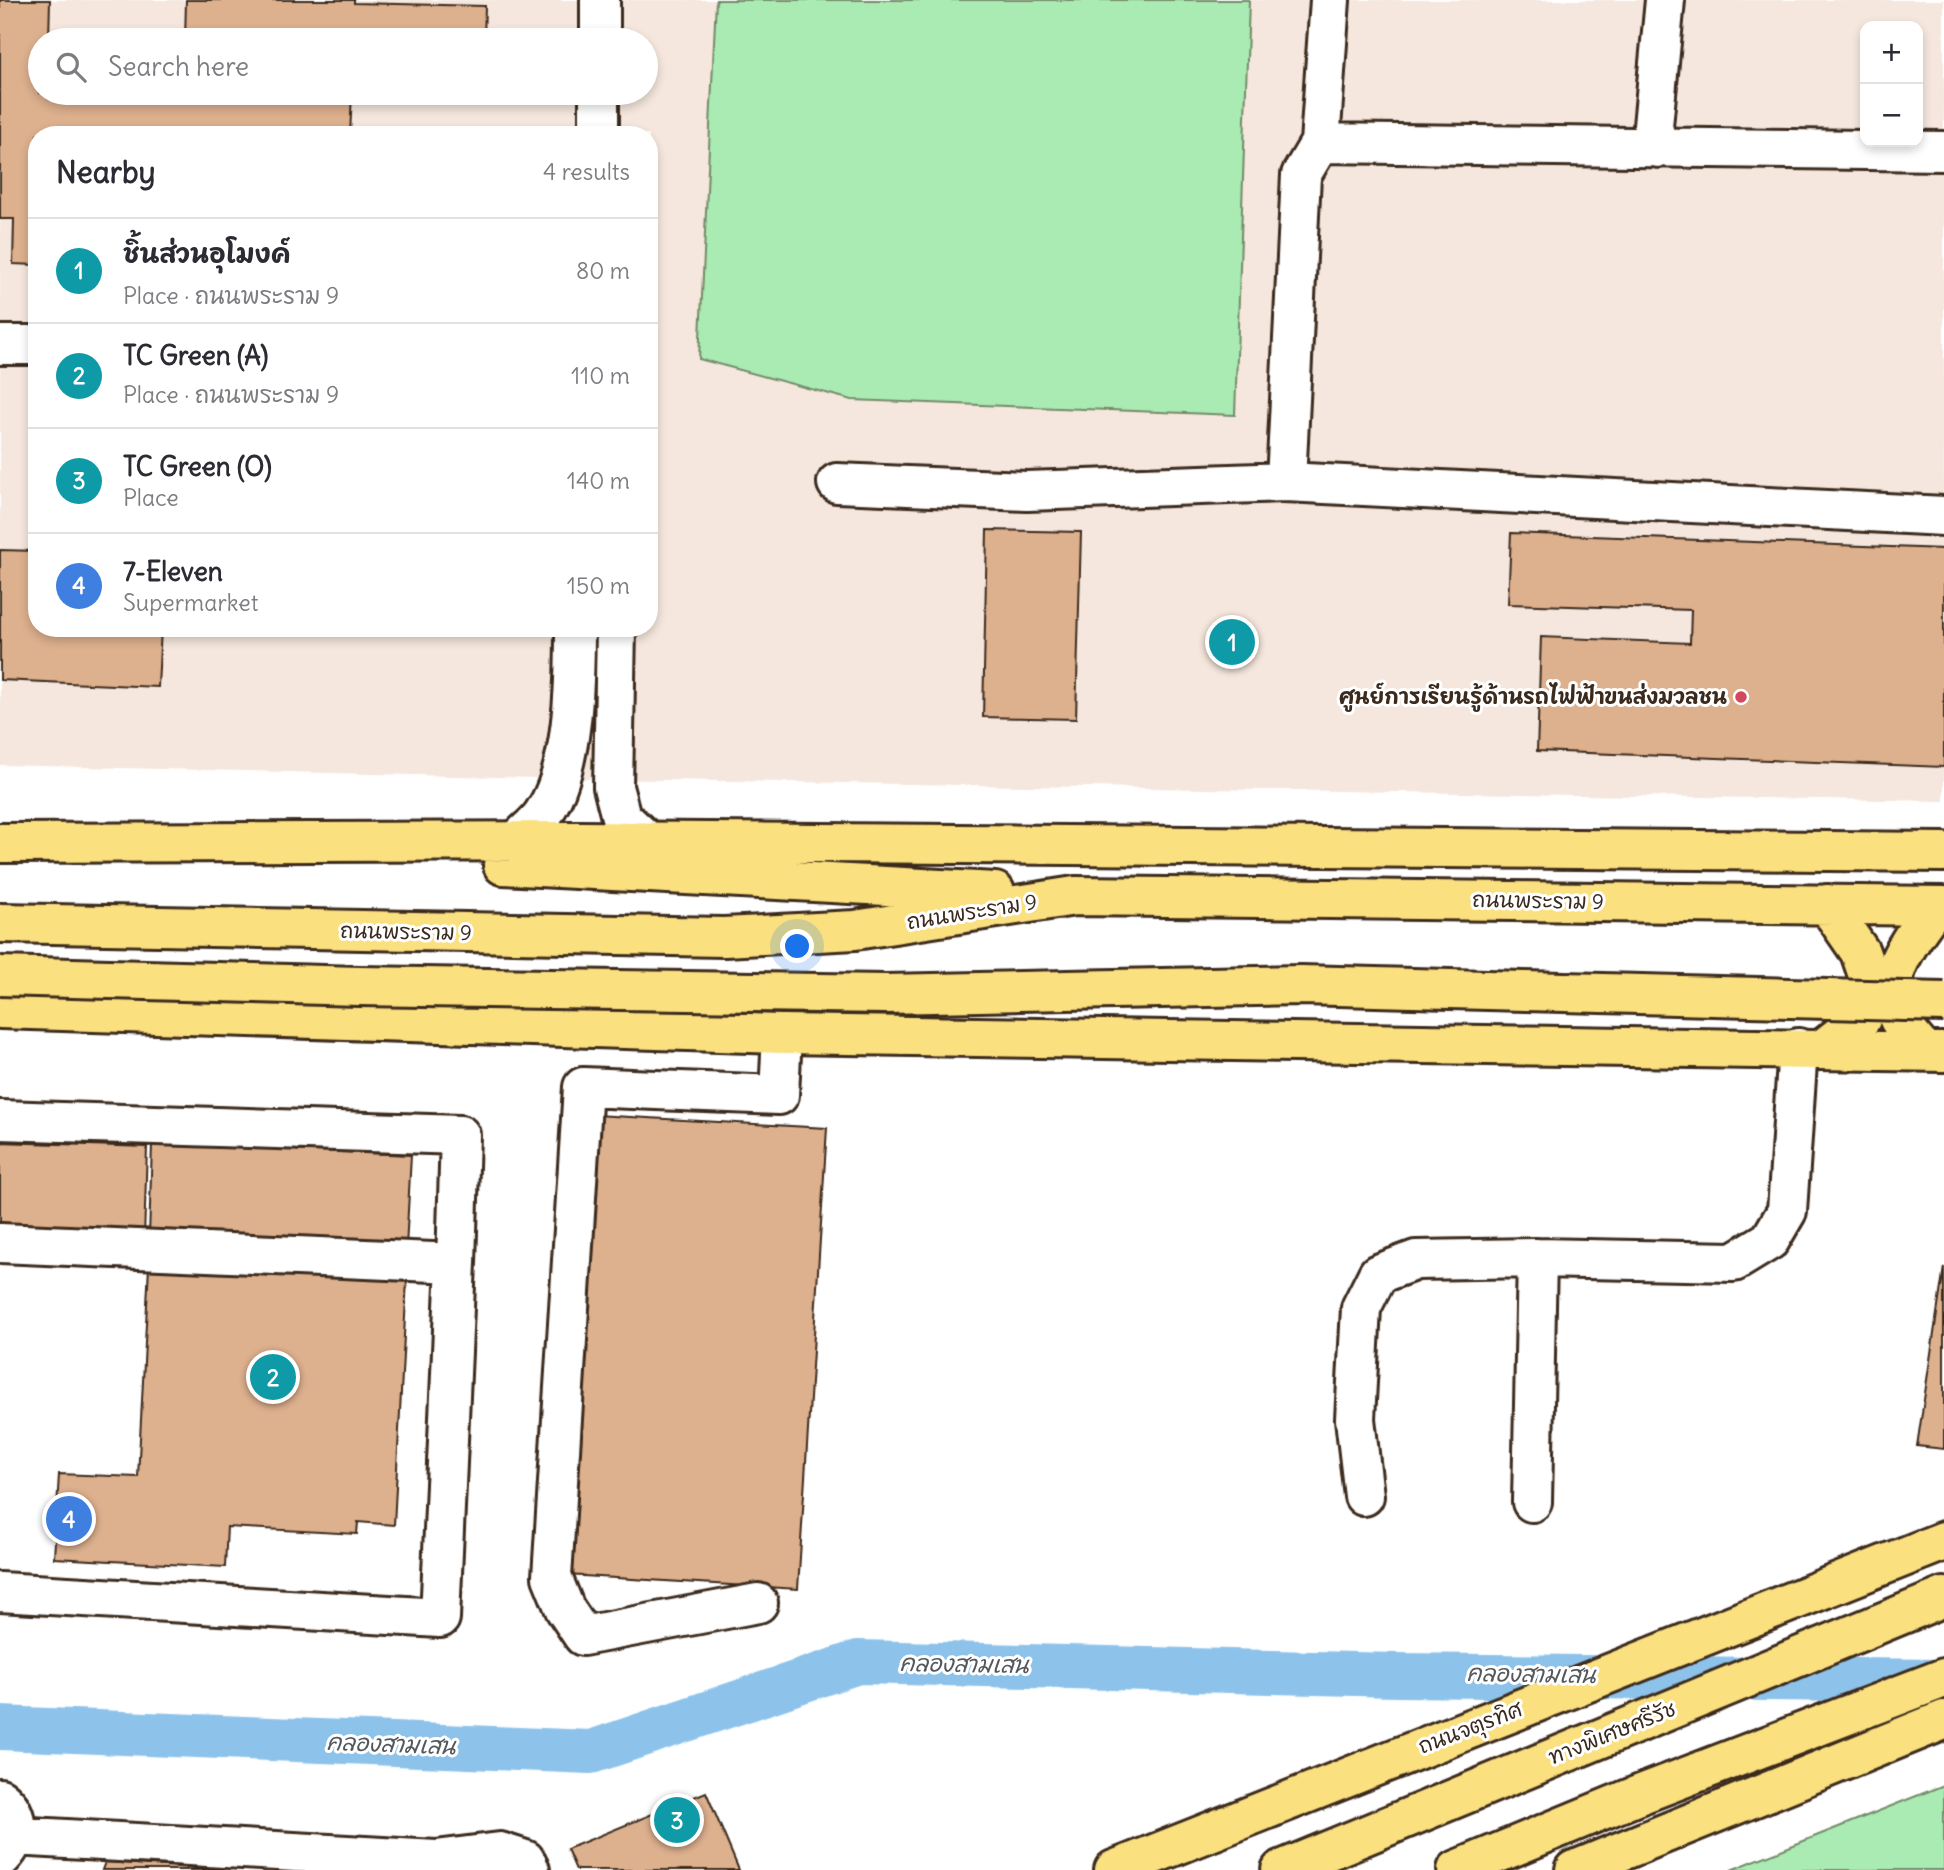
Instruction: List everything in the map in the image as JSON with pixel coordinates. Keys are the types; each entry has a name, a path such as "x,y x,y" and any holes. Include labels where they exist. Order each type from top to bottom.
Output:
{"main road":[{"path":"0,843 647,841 1944,852"},
{"path":"124,844 1075,896"},
{"name":"ถนนพระราม 9","path":"0,923 724,937 855,930 1075,896 1940,906"},
{"path":"1811,1048 1861,1019 1871,984 1860,952 1826,904"},
{"path":"1934,1052 1897,1016 1891,987 1898,960 1940,906"},
{"path":"0,976 373,986 886,994 1301,985 1944,1002"},
{"path":"0,1009 782,1034 1934,1052"},
{"name":"ถนนจตุรทิศ","path":"1114,1870 1944,1541"},
{"name":"ทางพิเศษศรีรัช","path":"1281,1870 1944,1597"},
{"path":"1457,1870 1636,1796 1944,1678"},
{"path":"1575,1870 1944,1720"}],"lane":[{"path":"600,0 600,28"},
{"path":"1286,482 1301,175 1320,143 1330,0"},
{"path":"1658,148 1653,126 1665,0"},
{"path":"599,105 599,126"},
{"path":"1320,143 1944,151"},
{"path":"0,345 28,345"},
{"path":"837,483 1027,491 1286,482 1944,516"},
{"path":"517,841 543,815 559,786 575,690 575,637"},
{"path":"616,637 613,787 621,817 647,841"},
{"path":"758,1604 583,1636 565,1609 552,1577 583,1087 779,1095 782,1034"},
{"path":"1364,1496 1355,1419 1360,1336 1362,1308 1378,1274 1416,1260 1537,1258 1734,1262 1770,1240 1787,1211 1811,1048"},
{"path":"0,1121 460,1135 440,1618 0,1592"},
{"path":"0,1243 456,1264"},
{"path":"1532,1502 1537,1258"},
{"path":"0,1798 13,1814 7,1847 436,1860 500,1852 525,1860 530,1870"}],"shaded area":[{"path":"0,0 1944,0 1944,801 538,778 0,765"}],"green space":[{"path":"716,0 1249,0 1235,415 852,400 699,359"},
{"path":"1944,1785 1944,1870 1731,1870"}],"building":[{"path":"0,0 50,0 49,28 28,28 28,105 351,105 350,126 28,126 28,265 13,264 14,219 0,219"},
{"path":"186,0 354,0 354,3 485,6 484,28 185,28"},
{"path":"987,530 1081,532 1076,719 983,717"},
{"name":"ศูนย์การเรียนรู้ด้านรถไฟฟ้าขนส่งมวลชน","path":"1511,533 1944,549 1944,767 1537,751 1541,637 1690,643 1691,610 1508,604"},
{"path":"0,550 28,551 28,637 161,637 158,687 0,680"},
{"path":"595,1115 827,1128 798,1589 567,1575"},
{"path":"0,1142 147,1147 144,1238 0,1233"},
{"path":"152,1144 411,1155 406,1248 149,1237"},
{"path":"149,1266 407,1279 394,1525 358,1522 357,1534 227,1527 225,1567 54,1558 59,1474 138,1477"},
{"path":"1944,1267 1944,1449 1917,1446"},
{"path":"706,1792 739,1870 576,1870 567,1849"},
{"path":"105,1862 224,1870 102,1870"}],"waterway":[{"name":"คลองสามเสน","path":"0,1728 591,1752 858,1662 1397,1675 1942,1681"}],"place":[{"name":"ชิ้นส่วนอุโมงค์","path":"1232,642"},
{"name":"ศูนย์การเรียนรู้ด้านรถไฟฟ้าขนส่งมวลชน","path":"1741,697"},
{"name":"TC Green (A)","path":"273,1377"},
{"name":"7-Eleven","path":"69,1519"},
{"name":"TC Green (O)","path":"677,1820"}]}
